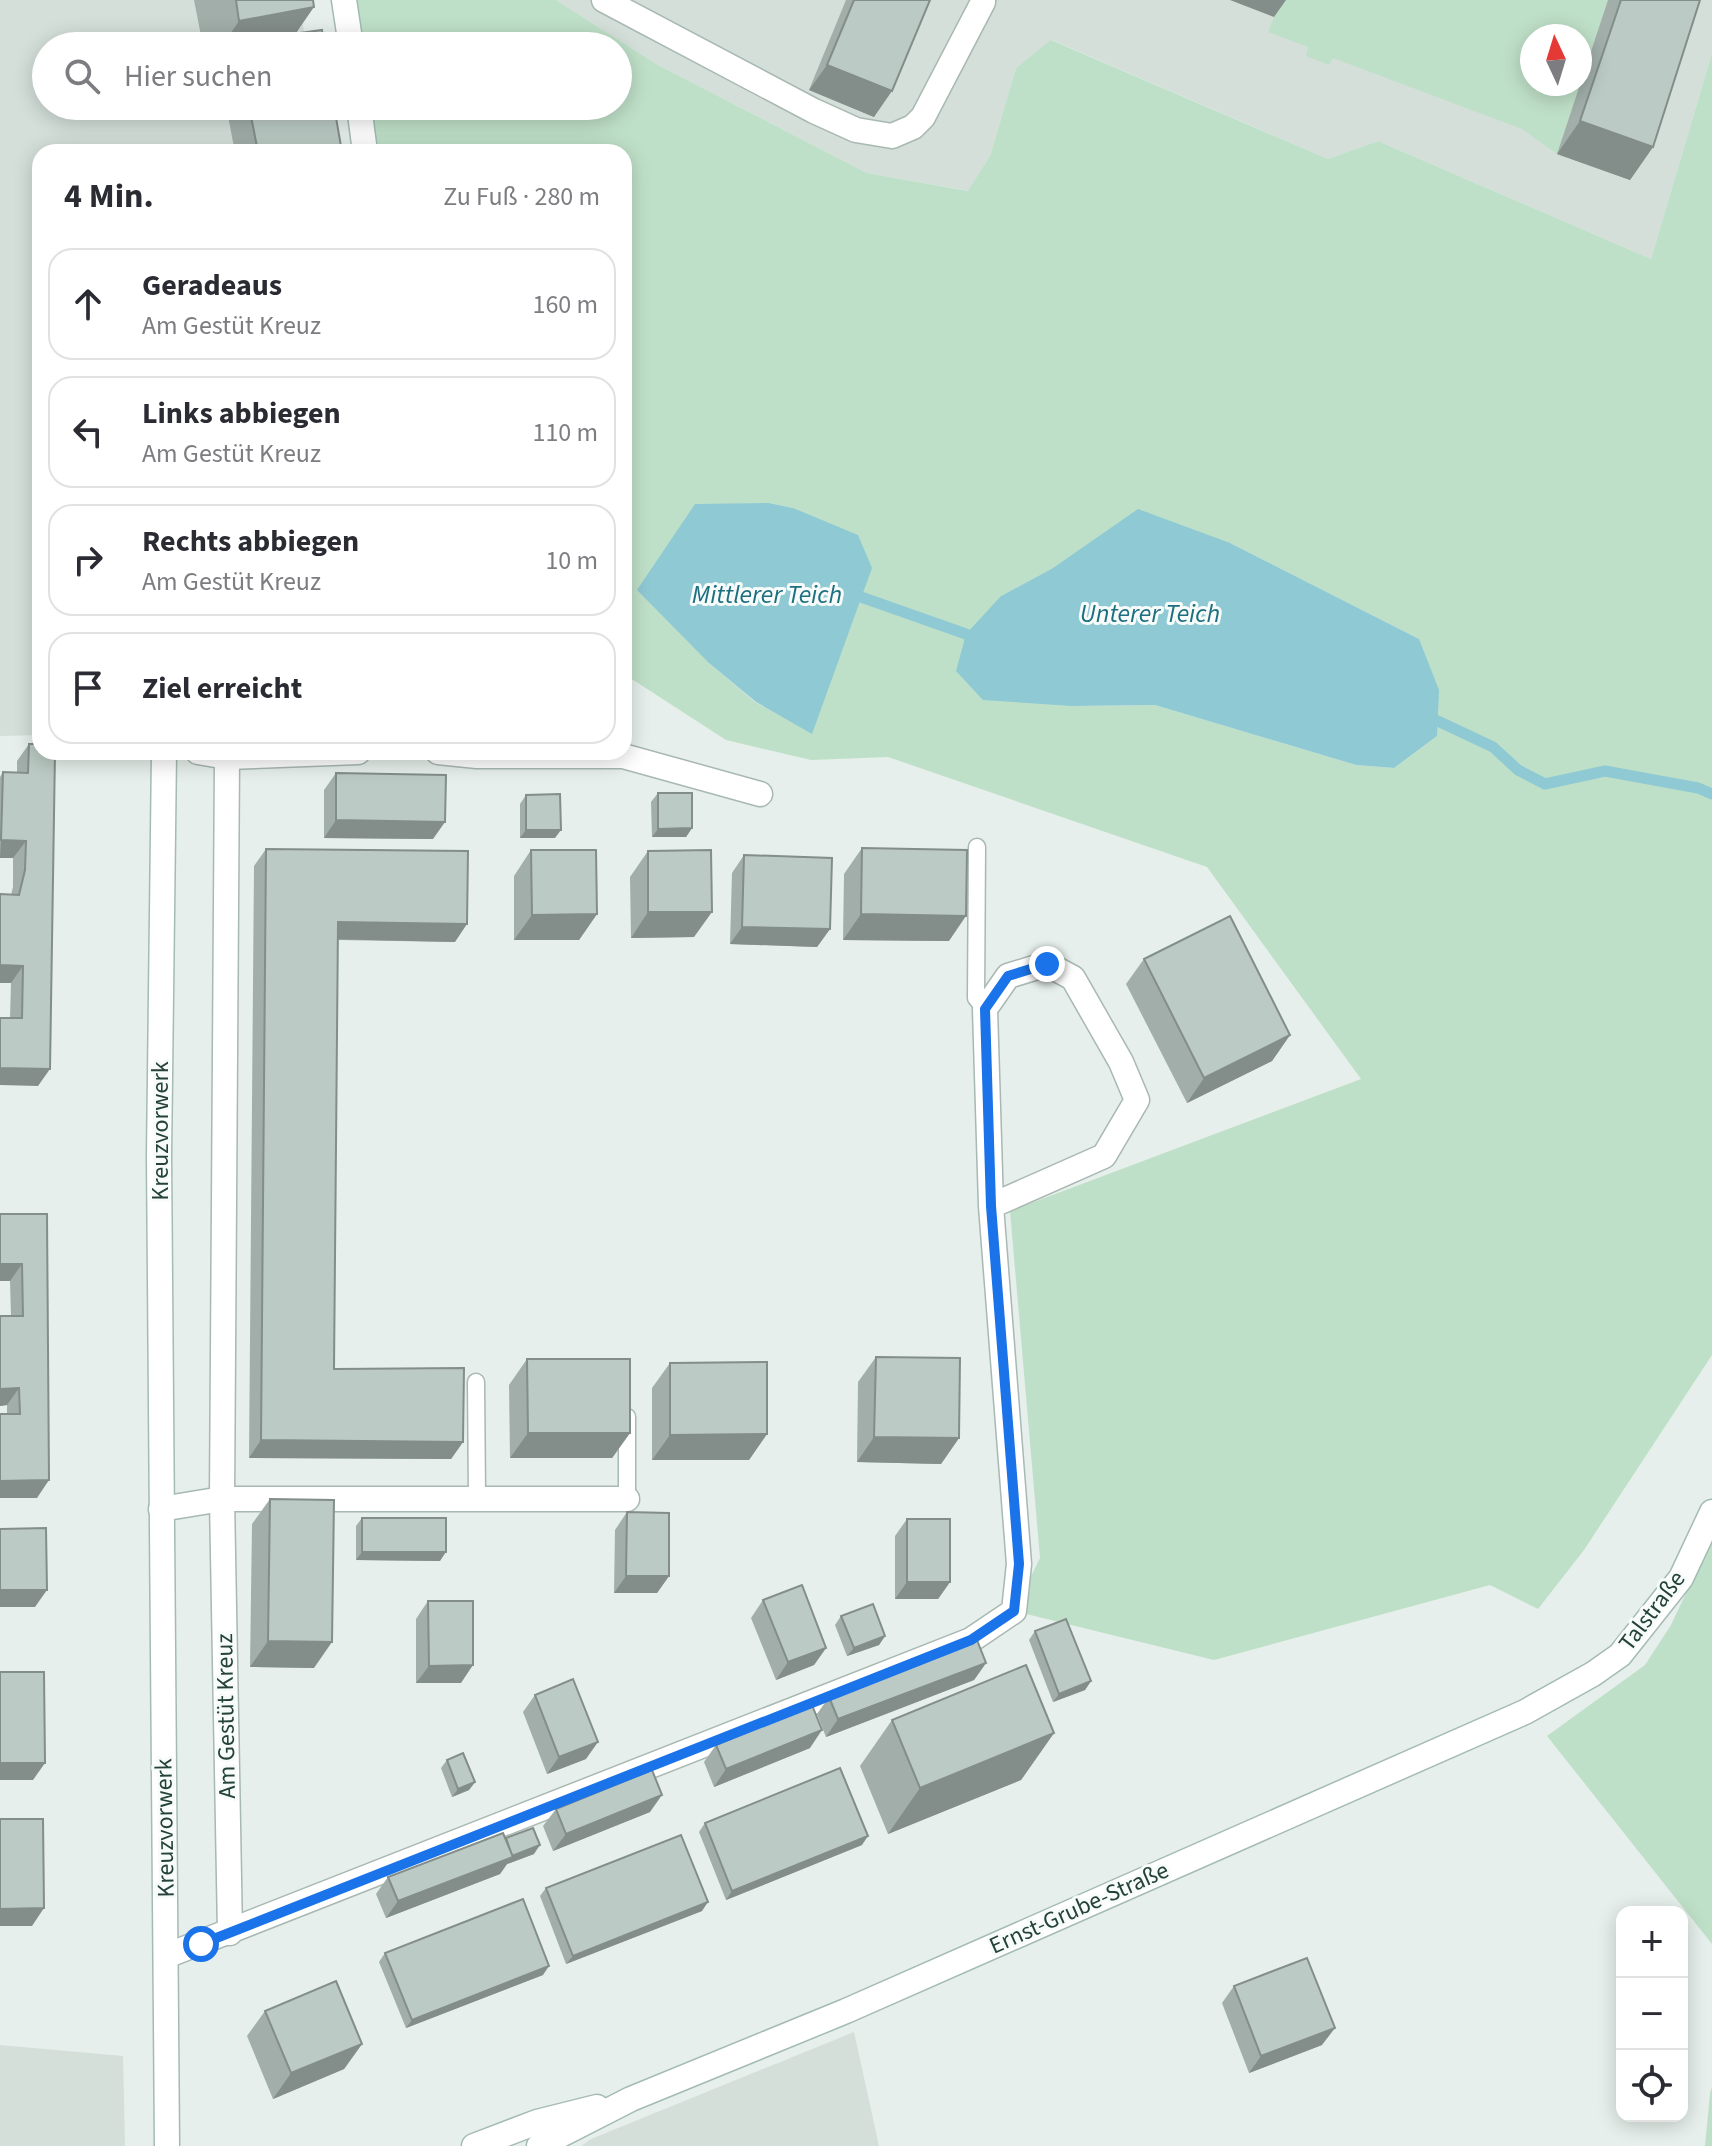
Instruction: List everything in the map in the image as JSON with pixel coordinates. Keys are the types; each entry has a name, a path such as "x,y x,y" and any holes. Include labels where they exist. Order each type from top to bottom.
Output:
{"street":[{"path":"344,0 349,32"},
{"path":"604,0 814,111 856,130 892,136 913,127 923,117 983,2"},
{"path":"361,120 364,144"},
{"path":"632,758 760,794"},
{"name":"Kreuzvorwerk","path":"164,760 159,1156 167,2146"},
{"path":"222,1499 227,760"},
{"path":"166,1956 971,1640 1014,1611 1019,1564 991,1206 985,1009 1008,976 1047,964 1073,978 1121,1062 1137,1100 1104,1156 991,1206"},
{"path":"161,1509 222,1499 627,1499"},
{"name":"Am Gestüt Kreuz","path":"222,1499 230,1933"},
{"name":"Talstraße","path":"1525,1712 1593,1674 1620,1655 1681,1578 1712,1512"},
{"name":"Ernst-Grube-Straße","path":"539,2146 631,2099 846,2011 1525,1712"},
{"name":"Ernst-Grube-Straße","path":"474,2146 537,2122 631,2099"}],"lane":[{"path":"977,847 976,998 985,1009"},
{"path":"476,1382 477,1498"},
{"path":"627,1399 627,1499"}],"shaded area":[{"path":"0,0 298,0 304,32 32,32 32,120 320,120 325,144 32,144 32,735 0,736"},
{"path":"556,0 1712,0 1712,53 1651,259 1378,141 1328,159 1052,40 1016,68 990,156 969,191 867,173 658,65 632,48 632,32 606,32"},
{"path":"854,2032 879,2146 581,2146 591,2139"},
{"path":"0,2045 123,2056 125,2146 0,2146"}],"green space":[{"path":"354,0 556,0 606,32 360,32"},
{"path":"1281,0 1608,0 1592,48 1592,24 1520,24 1520,96 1576,96 1557,154 1522,129 1333,58 1329,65 1306,56 1308,47 1268,32"},
{"path":"1051,40 1328,159 1378,141 1651,259 1712,53 1712,1355 1584,1550 1538,1609 1490,1585 1214,1660 1014,1611 1040,1558 1010,1211 1361,1079 1207,867 888,757 811,760 726,740 632,679 632,144 376,144 372,120 632,120 632,48 658,65 867,173 968,191 990,156 1016,68","holes":["769,503 793,508 812,733 755,702 709,663 674,537 695,505","1230,543 1419,639 1437,736 1394,768 1356,765 1155,705 1072,706 1001,596 1053,568"]},
{"path":"1712,1538 1712,1944 1688,1914 1688,1906 1682,1906 1547,1736 1645,1665 1671,1625"},
{"path":"1712,2087 1712,2146 1705,2146 1710,2093"}],"water":[{"name":"Mittlerer Teich","path":"769,503 793,508 858,535 872,568 812,734 756,702 709,663 637,590 695,504"},
{"name":"Unterer Teich","path":"1138,509 1230,543 1419,639 1439,690 1437,736 1394,768 1356,765 1155,705 1072,706 983,700 956,671 966,634 1001,596 1053,568"}],"building":[{"path":"236,0 313,0 314,7 239,21"},
{"path":"854,0 930,0 892,91 827,65"},
{"path":"1621,0 1700,0 1653,147 1580,121 1588,96 1592,96 1592,86"},
{"path":"252,120 336,120 341,144 256,144"},
{"path":"29,744 32,744 32,760 55,760 50,1069 0,1068 0,1018 22,1018 23,966 0,965 0,894 19,895 25,870 26,841 1,840 3,772 28,773"},
{"path":"336,773 446,775 445,822 336,820"},
{"path":"658,793 692,793 692,828 658,829"},
{"path":"560,794 561,830 526,830 526,795"},
{"path":"862,848 967,850 966,916 861,914"},
{"path":"266,849 468,851 467,924 338,922 334,1369 464,1368 463,1442 261,1440"},
{"path":"531,850 596,850 597,914 532,915"},
{"path":"711,850 712,912 648,912 648,851"},
{"path":"744,855 832,858 830,929 742,927"},
{"path":"1230,916 1290,1035 1204,1078 1144,959"},
{"path":"0,1214 47,1214 49,1480 0,1481 0,1414 20,1414 19,1388 0,1389 0,1316 23,1316 22,1264 0,1264"},
{"path":"876,1357 960,1358 959,1438 874,1437"},
{"path":"527,1359 630,1359 630,1433 528,1433"},
{"path":"767,1362 767,1434 670,1435 670,1363"},
{"path":"270,1499 334,1500 332,1642 268,1641"},
{"path":"627,1512 669,1513 669,1576 626,1576"},
{"path":"362,1518 446,1518 446,1552 362,1552"},
{"path":"907,1519 950,1519 950,1582 907,1582"},
{"path":"46,1528 47,1590 0,1590 0,1529"},
{"path":"802,1585 826,1648 788,1662 763,1600"},
{"path":"428,1601 473,1601 473,1665 429,1666"},
{"path":"873,1604 885,1636 854,1648 841,1616"},
{"path":"1066,1619 1091,1681 1059,1694 1035,1631"},
{"path":"977,1640 986,1663 838,1719 829,1697"},
{"path":"1026,1665 1054,1733 920,1788 892,1720"},
{"path":"0,1672 44,1672 45,1763 0,1763"},
{"path":"573,1679 598,1742 559,1757 535,1695"},
{"path":"812,1705 822,1730 726,1769 716,1745"},
{"path":"463,1753 475,1782 458,1789 447,1760"},
{"path":"840,1768 868,1836 732,1891 705,1823"},
{"path":"652,1770 662,1795 566,1834 556,1809"},
{"path":"0,1819 43,1819 44,1908 0,1909"},
{"path":"533,1828 540,1845 512,1856 506,1838"},
{"path":"503,1833 513,1857 398,1901 388,1877"},
{"path":"681,1835 708,1902 573,1956 546,1888"},
{"path":"523,1899 549,1966 412,2020 385,1953"},
{"path":"1307,1958 1335,2028 1261,2056 1234,1986"},
{"path":"336,1981 362,2044 291,2073 265,2011"}],"waterway":[{"path":"861,597 966,634"},
{"path":"1438,721 1493,747 1518,770 1545,784 1605,771 1698,788 1712,794"}],"route":[{"path":"201,1944 971,1640 1014,1611 1019,1564 991,1206 985,1009 1008,976 1047,964"}]}
